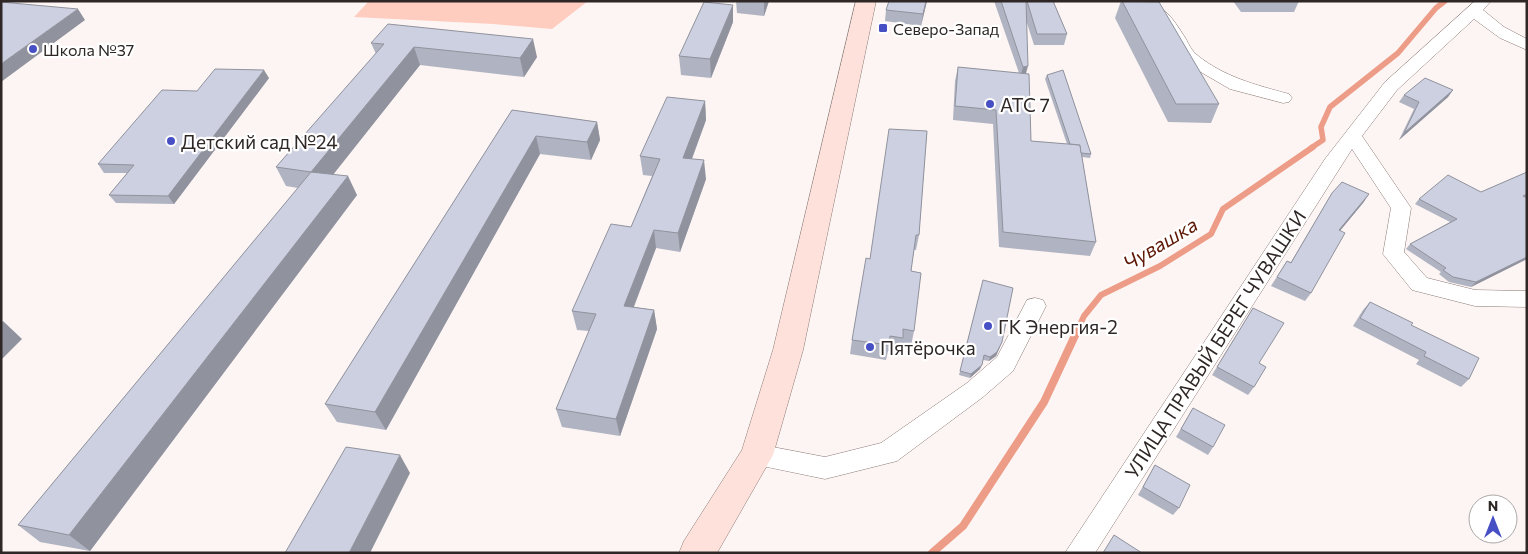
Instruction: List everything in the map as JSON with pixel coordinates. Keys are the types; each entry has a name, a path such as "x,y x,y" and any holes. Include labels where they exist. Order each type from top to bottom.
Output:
{"main road":[{"path":"697,553 757,455 788,350 866,1"}],"street":[{"path":"1141,1 1166,20 1189,57 1205,68 1236,85 1283,98"},
{"path":"1479,6 1482,19 1496,29 1527,45"},
{"name":"УЛИЦА ПРАВЫЙ БЕРЕГ ЧУВАШКИ","path":"1079,553 1332,163 1391,86 1479,6"},
{"path":"1353,136 1401,208 1393,254 1420,284 1475,298 1527,299"},
{"path":"757,455 825,468 888,453 975,390 1005,364 1035,306"}],"shaded area":[{"path":"369,1 588,1 552,29 354,17"}],"building":[{"path":"889,1 926,1 923,14 886,10"},
{"path":"1001,1 1026,1 1028,66 1023,67"},
{"path":"1027,1 1053,1 1067,34 1037,34"},
{"path":"1122,1 1159,2 1219,104 1176,104"},
{"path":"1,2 78,9 1,64"},
{"path":"704,2 733,5 710,59 679,56"},
{"path":"388,24 533,39 520,58 414,47 311,172 276,167 384,44 371,43"},
{"path":"958,67 1029,74 1031,141 1080,145 1096,242 1003,232 996,110 955,106"},
{"path":"215,69 264,70 168,196 109,195 134,165 98,164 162,90 197,91"},
{"path":"1063,70 1091,154 1081,153 1080,145 1070,144 1047,75"},
{"path":"1425,78 1453,90 1404,133 1419,102 1404,95"},
{"path":"667,97 705,101 683,158 704,160 678,233 654,230 624,306 654,310 616,419 556,409 596,314 572,311 611,224 631,227 660,159 640,156"},
{"path":"512,110 597,122 587,142 536,136 375,412 325,404"},
{"path":"889,129 927,131 919,235 916,235 911,271 921,273 914,331 903,329 903,338 890,336 889,345 852,340 866,258 870,259"},
{"path":"311,172 348,176 69,535 18,525"},
{"path":"1527,172 1527,194 1523,196 1527,198 1527,257 1476,282 1453,277 1443,270 1446,268 1410,244 1457,219 1419,199 1448,175 1481,192"},
{"path":"1342,182 1369,194 1339,230 1345,233 1311,293 1277,277 1287,261 1291,263 1332,193"},
{"name":"ГК Энергия-2","path":"983,280 1013,288 1002,342 997,352 990,357 984,355 982,365 971,374 960,371"},
{"path":"1370,302 1413,323 1411,325 1479,358 1469,379 1424,356 1426,352 1360,318"},
{"path":"1253,308 1284,323 1259,363 1266,367 1254,387 1217,367"},
{"path":"1193,408 1225,425 1213,447 1181,429"},
{"path":"346,447 400,455 349,553 285,553"},
{"path":"1155,465 1190,485 1179,508 1143,487"},
{"path":"1114,535 1142,553 1103,553"}],"waterway":[{"name":"Чувашка","path":"1311,148 1323,140 1321,127 1330,107 1398,53 1436,8 1445,1"},
{"name":"Чувашка","path":"1077,331 1084,316 1101,295 1160,266 1211,234 1223,209 1313,147"},
{"name":"Чувашка","path":"932,553 963,526 1044,402 1078,329"}],"place":[{"name":"Северо-Запад","path":"883,28"},
{"name":"Школа №37","path":"33,49"},
{"name":"АТС 7","path":"990,104"},
{"name":"Детский сад №24","path":"171,141"},
{"name":"ГК Энергия-2","path":"988,326"},
{"name":"Пятёрочка","path":"870,347"}]}
